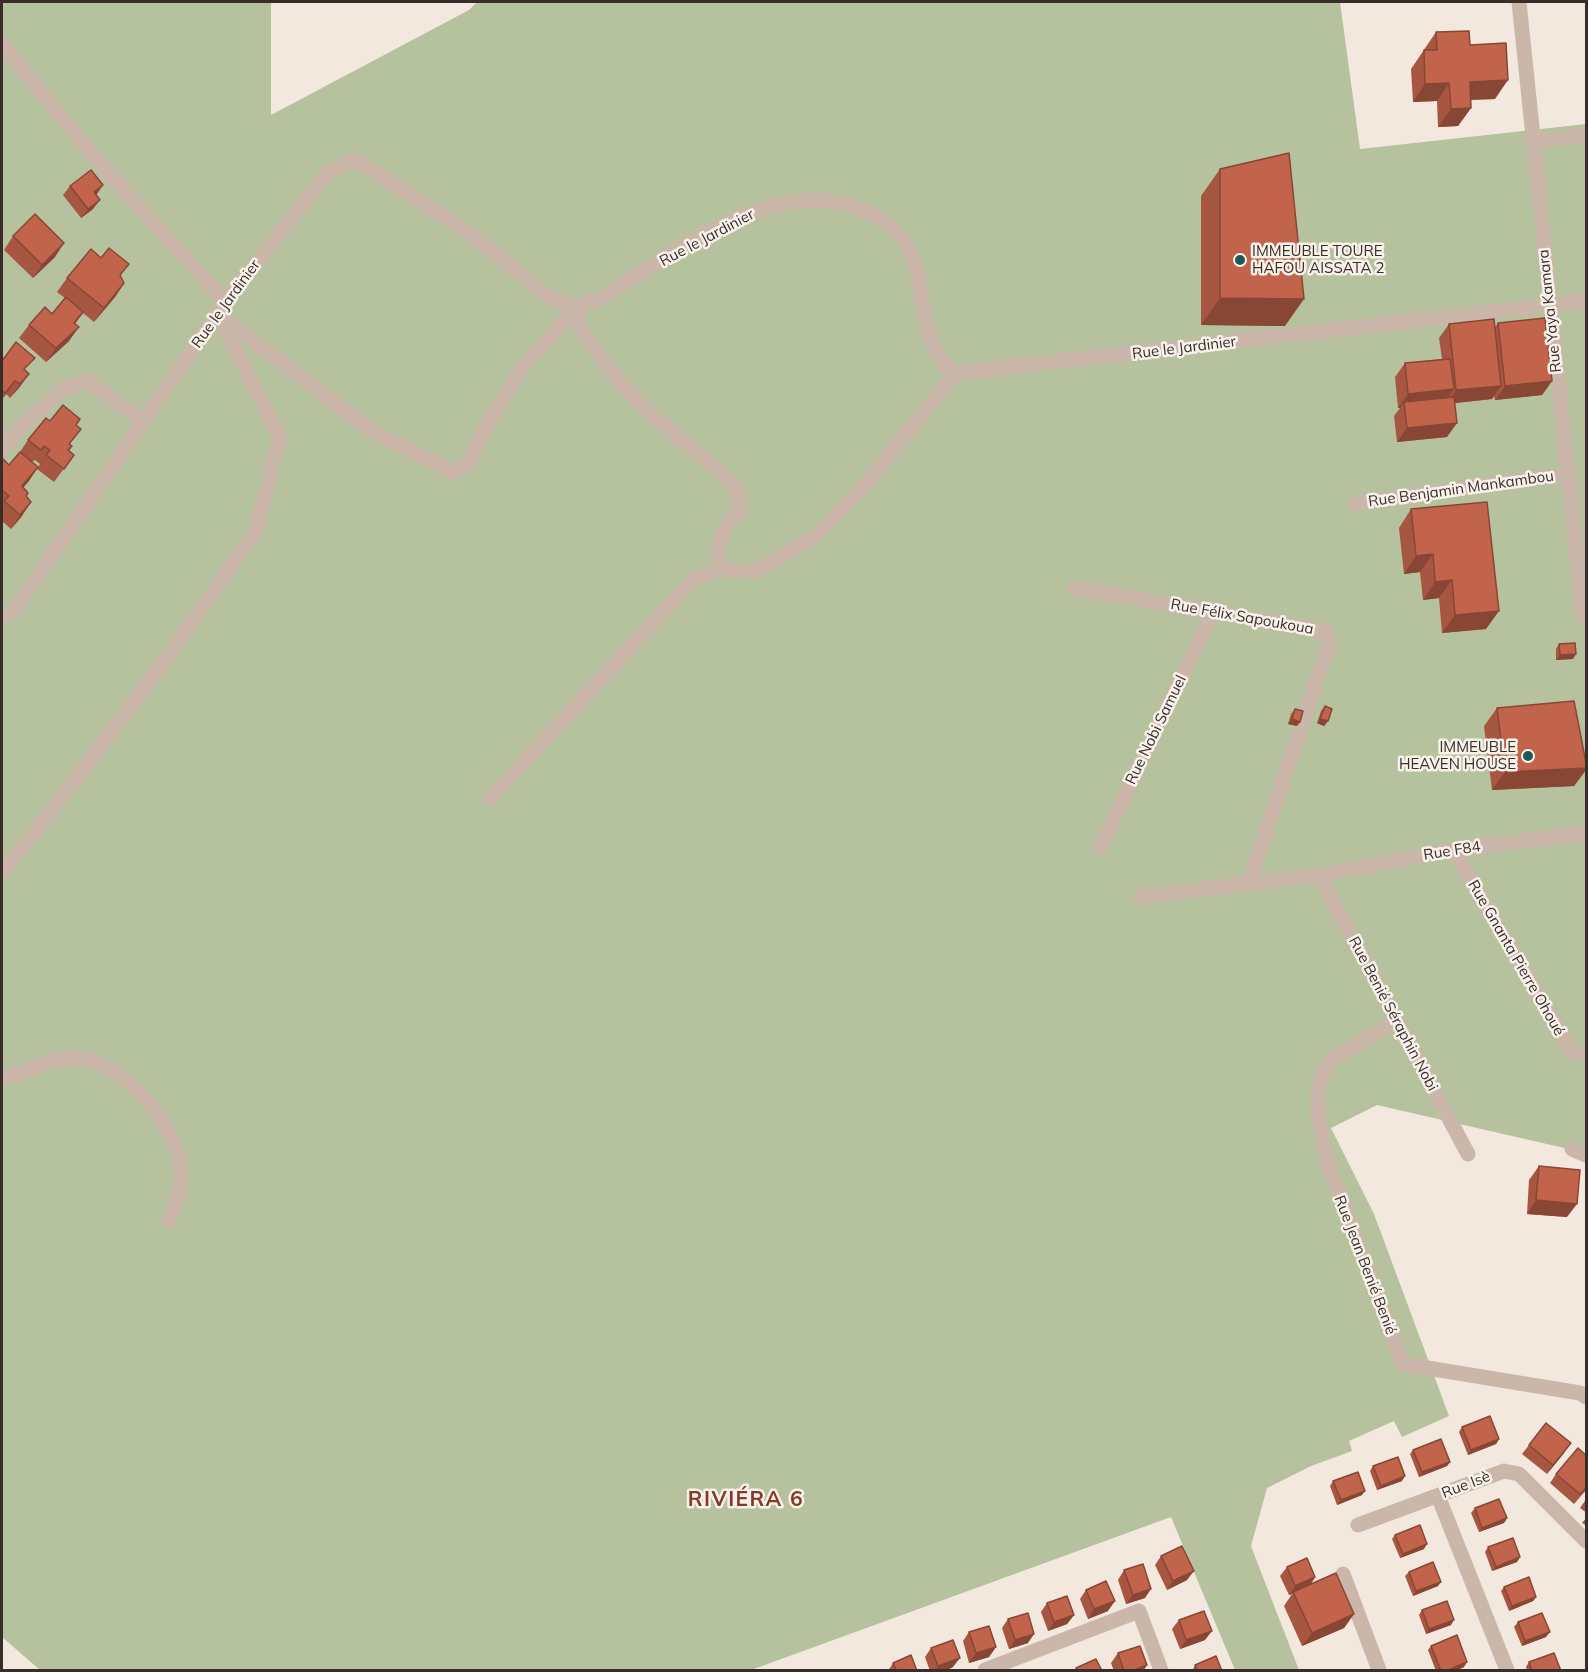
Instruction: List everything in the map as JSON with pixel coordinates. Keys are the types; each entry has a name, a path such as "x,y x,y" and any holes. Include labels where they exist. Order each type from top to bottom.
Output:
{"street":[{"name":"Rue Yaya Kamara","path":"1519,2 1566,474 1583,616 1587,620"},
{"path":"2,44 221,308 373,432 453,472 468,464 485,427 523,367 577,306"},
{"path":"1532,142 1587,135"},
{"name":"Rue le Jardinier","path":"2,617 13,612 221,308 329,171 357,160 472,235 545,294 564,304 577,306 600,299 728,223 762,209 796,201 827,199 859,207 886,223 906,240 915,263 933,345 939,359 955,373 1587,301"},
{"path":"577,306 582,334 645,410 735,485 741,509 726,523 718,539 719,570"},
{"path":"2,872 159,668 255,532 280,437 221,308"},
{"path":"490,798 695,579 719,570 757,571 815,536 864,486 955,373"},
{"path":"2,449 23,425 64,388 88,381 143,422"},
{"name":"Rue Benjamin Mankambou","path":"1356,504 1566,474"},
{"name":"Rue Félix Sapoukoua","path":"1075,588 1327,632 1329,644 1249,883"},
{"name":"Rue Nobi Samuel","path":"1100,848 1213,612"},
{"name":"Rue F84","path":"1140,897 1319,875 1453,850 1587,833"},
{"name":"Rue Gnanta Pierre Ohoué","path":"1453,850 1572,1052 1587,1055"},
{"name":"Rue Benié Séraphin Nobi","path":"1319,875 1468,1154"},
{"name":"Rue Jean Benié Benié","path":"1397,1021 1332,1059 1323,1072 1318,1090 1318,1113 1327,1161 1402,1364 1580,1393 1587,1397"},
{"path":"2,1079 52,1062 85,1059 118,1074 146,1100 165,1124 178,1155 181,1181 170,1222"},
{"path":"1572,1149 1587,1155"},
{"name":"Rue Isè","path":"1358,1525 1504,1471 1519,1474 1587,1541"},
{"path":"1438,1496 1507,1671"},
{"path":"1343,1574 1379,1671"},
{"path":"985,1671 1139,1611 1161,1671"}],"green space":[{"path":"2,2 271,2 271,115 469,10 477,2 1340,2 1360,149 1586,124 1586,1153 1377,1105 1331,1128 1374,1214 1449,1416 1402,1437 1394,1421 1349,1441 1352,1451 1311,1466 1267,1488 1251,1546 1299,1670 1235,1670 1171,1517 751,1670 40,1670 2,1637"}],"building":[{"path":"1469,31 1470,45 1506,43 1508,80 1470,82 1471,108 1451,109 1449,83 1425,84 1424,50 1437,50 1436,32"},
{"name":"IMMEUBLE TOURE HAFOU AISSATA 2","path":"1289,153 1304,299 1220,298 1220,169"},
{"path":"91,170 103,185 94,192 100,200 88,209 70,186"},
{"path":"35,214 64,243 42,265 13,236"},
{"path":"109,248 129,264 120,275 124,283 104,308 67,278 91,249 101,258"},
{"path":"66,297 83,312 74,323 79,327 56,348 29,325 45,307 52,314"},
{"path":"1545,318 1552,381 1505,386 1498,323"},
{"path":"1494,319 1501,386 1456,390 1449,324"},
{"path":"16,342 35,358 24,369 29,374 20,384 15,381 5,393 2,390 2,361"},
{"path":"1450,359 1454,389 1408,394 1405,363"},
{"path":"1454,397 1457,423 1407,428 1404,402"},
{"path":"63,405 80,419 76,425 81,429 69,444 72,446 68,450 74,455 64,469 46,455 50,450 44,446 41,450 28,440 46,418 50,421"},
{"path":"20,452 38,467 22,486 31,502 20,515 4,501 9,496 2,490 3,459 9,465"},
{"path":"1487,502 1499,611 1455,615 1452,580 1435,582 1433,554 1416,556 1411,509"},
{"path":"1575,643 1576,654 1560,655 1559,644"},
{"path":"1574,701 1587,768 1505,772 1497,708"},
{"path":"1325,706 1332,709 1328,721 1320,719"},
{"path":"1295,709 1303,711 1300,722 1292,719"},
{"path":"1539,1166 1580,1170 1577,1204 1536,1200"},
{"path":"1490,1416 1499,1439 1471,1450 1462,1427"},
{"path":"1546,1423 1571,1443 1553,1465 1529,1445"},
{"path":"1441,1439 1450,1462 1422,1472 1413,1450"},
{"path":"1578,1448 1587,1456 1587,1487 1580,1494 1556,1474"},
{"path":"1398,1457 1405,1476 1381,1486 1373,1466"},
{"path":"1358,1472 1365,1491 1341,1500 1333,1481"},
{"path":"1499,1499 1507,1518 1482,1528 1475,1508"},
{"path":"1420,1525 1427,1544 1403,1554 1395,1535"},
{"path":"1513,1538 1520,1557 1496,1567 1488,1547"},
{"path":"1182,1546 1194,1571 1173,1581 1161,1556"},
{"path":"1307,1558 1315,1577 1295,1586 1287,1567"},
{"path":"1433,1562 1441,1582 1416,1591 1409,1572"},
{"path":"1143,1564 1151,1589 1133,1595 1124,1570"},
{"path":"1336,1573 1354,1614 1312,1633 1293,1592"},
{"path":"1529,1577 1536,1597 1512,1606 1504,1587"},
{"path":"1106,1581 1115,1601 1094,1609 1086,1590"},
{"path":"1067,1596 1074,1615 1054,1622 1047,1603"},
{"path":"1447,1601 1454,1620 1429,1629 1422,1610"},
{"path":"1204,1611 1212,1631 1186,1640 1179,1620"},
{"path":"1028,1613 1034,1634 1015,1640 1008,1619"},
{"path":"1542,1613 1550,1632 1525,1641 1518,1622"},
{"path":"989,1626 996,1647 976,1653 969,1632"},
{"path":"1457,1635 1467,1662 1441,1671 1431,1646"},
{"path":"953,1640 960,1658 938,1666 931,1648"},
{"path":"1140,1646 1147,1665 1132,1671 1124,1671 1118,1653"},
{"path":"1554,1653 1561,1671 1532,1671 1529,1662"},
{"path":"911,1655 917,1671 897,1671 893,1663"},
{"path":"1216,1656 1222,1671 1198,1671 1195,1665"},
{"path":"1096,1659 1102,1671 1077,1671 1076,1668"}],"place":[{"name":"IMMEUBLE TOURE HAFOU AISSATA 2","path":"1240,260"},
{"name":"IMMEUBLE HEAVEN HOUSE","path":"1528,756"}],"district":[{"name":"RIVIÉRA 6","path":"746,1500"}]}
